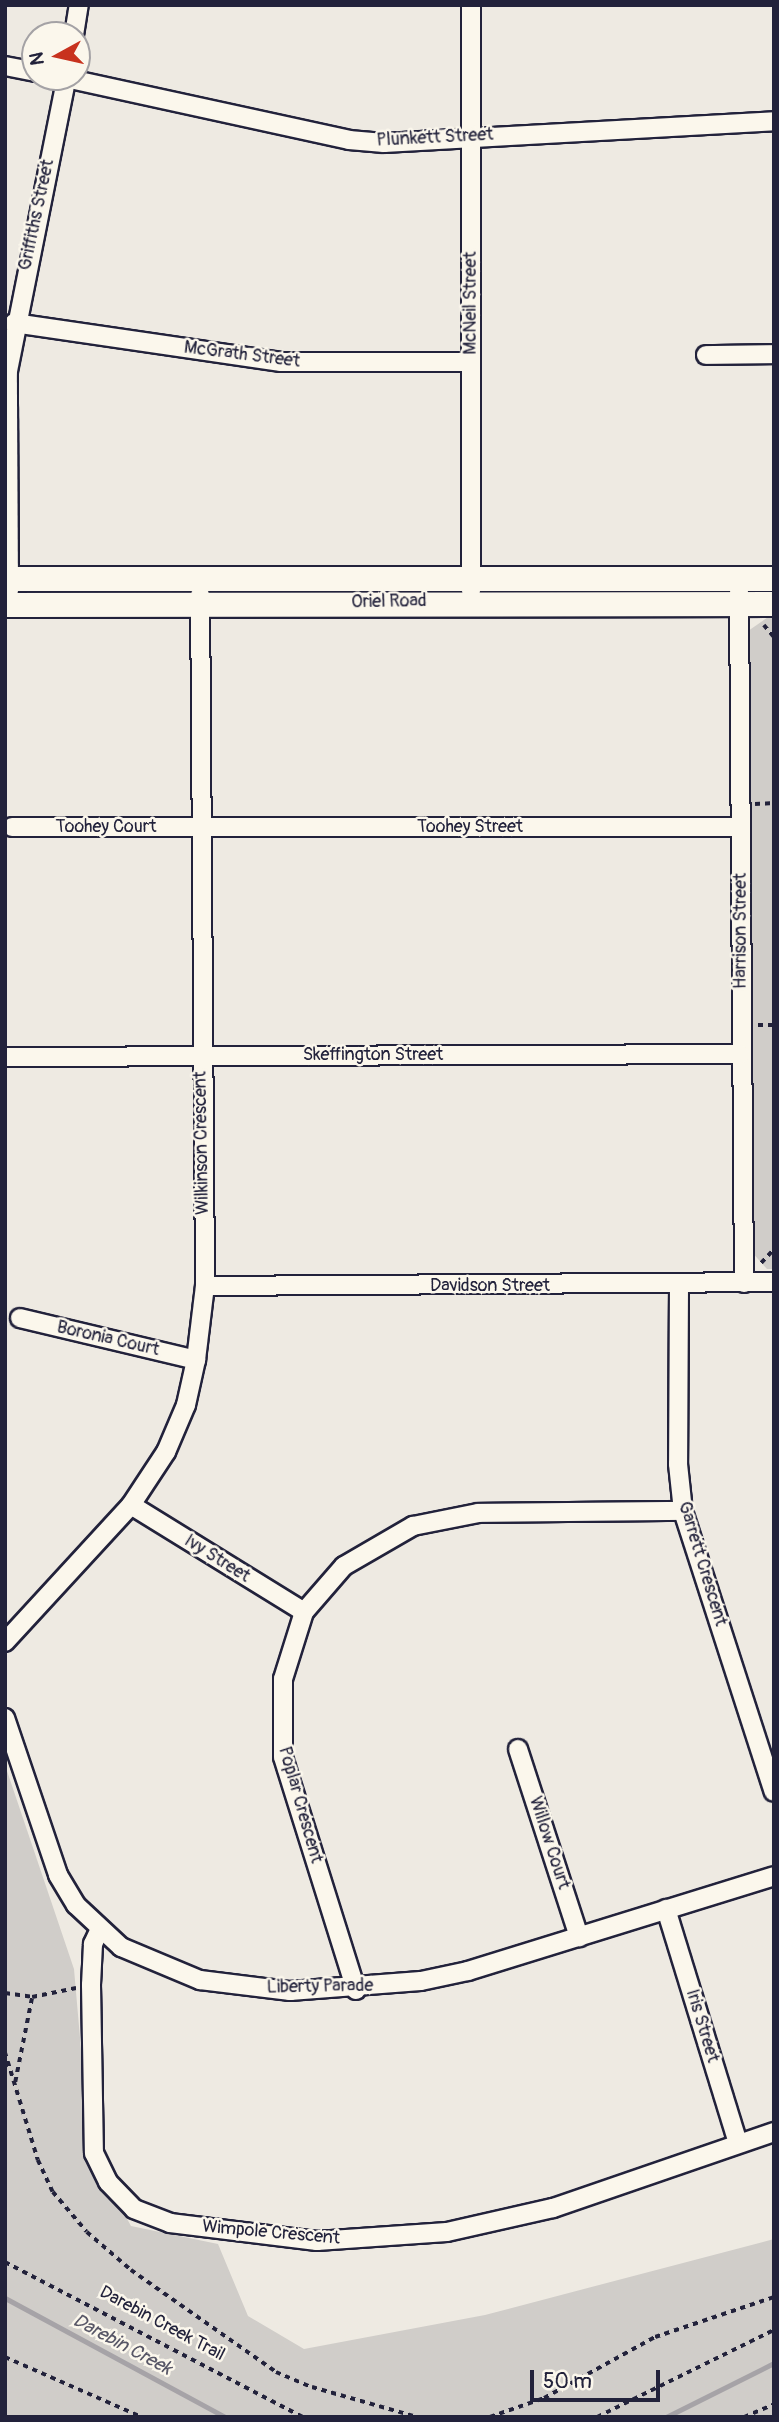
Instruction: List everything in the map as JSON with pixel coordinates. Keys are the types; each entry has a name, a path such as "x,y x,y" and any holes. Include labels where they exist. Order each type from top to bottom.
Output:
{"main road":[{"name":"Oriel Road","path":"7,579 199,578 471,591 757,609"},
{"name":"Oriel Road","path":"7,605 200,606 738,578 774,579"}],"street":[{"name":"McNeil Street","path":"471,5 471,591"},
{"name":"Plunkett Street","path":"91,83 349,140 472,137 774,121"},
{"name":"Griffiths Street","path":"7,605 8,371 14,323 62,91"},
{"name":"McGrath Street","path":"14,323 281,362 471,362"},
{"path":"706,355 774,354"},
{"name":"Wilkinson Crescent","path":"5,1642 131,1505 171,1440 196,1360 205,1286 200,1055 199,578"},
{"name":"Harrison Street","path":"738,578 757,609 741,827 740,1054 744,1283"},
{"name":"Toohey Court","path":"12,827 199,827"},
{"name":"Toohey Street","path":"199,827 741,827"},
{"name":"Skeffington Street","path":"5,1057 740,1054"},
{"name":"Davidson Street","path":"205,1286 679,1286 774,1282"},
{"name":"Garrett Crescent","path":"679,1286 678,1464 683,1511 774,1792"},
{"name":"Boronia Court","path":"20,1318 196,1360"},
{"name":"Ivy Street","path":"131,1505 304,1612"},
{"name":"Poplar Crescent","path":"356,1990 283,1757 283,1679 304,1612 344,1566 413,1526 478,1513 683,1511"},
{"name":"Liberty Parade","path":"5,1718 58,1875 76,1905 100,1929 145,1960 200,1980 290,1991 356,1990 468,1971 774,1876"},
{"name":"Willow Court","path":"518,1749 579,1937"},
{"name":"Iris Street","path":"666,1909 738,2143"},
{"name":"Wimpole Crescent","path":"100,1929 93,1944 94,2153 108,2182 134,2209 170,2223 317,2241 447,2232 553,2208 774,2132"}],"path":[{"path":"757,609 774,637"},
{"path":"5,1993 32,1997 92,1985"},
{"path":"15,2084 32,1997"},
{"path":"5,2052 53,2192 131,2270 276,2372 417,2417"},
{"name":"Darebin Creek Trail","path":"5,2262 303,2417"},
{"path":"489,2417 544,2398 654,2337 774,2297"},
{"path":"597,2417 774,2330"},
{"path":"5,2357 142,2417"},
{"path":"744,2417 774,2404"}],"shaded area":[{"path":"774,613 774,1269 767,1269 750,1250 748,631"},
{"path":"5,1765 74,1969 90,2152 131,2226 218,2244 248,2316 304,2349 485,2315 774,2239 774,2417 5,2417"}],"waterway":[{"name":"Darebin Creek","path":"5,2298 225,2417"},
{"name":"Darebin Creek","path":"666,2417 774,2363"}]}
